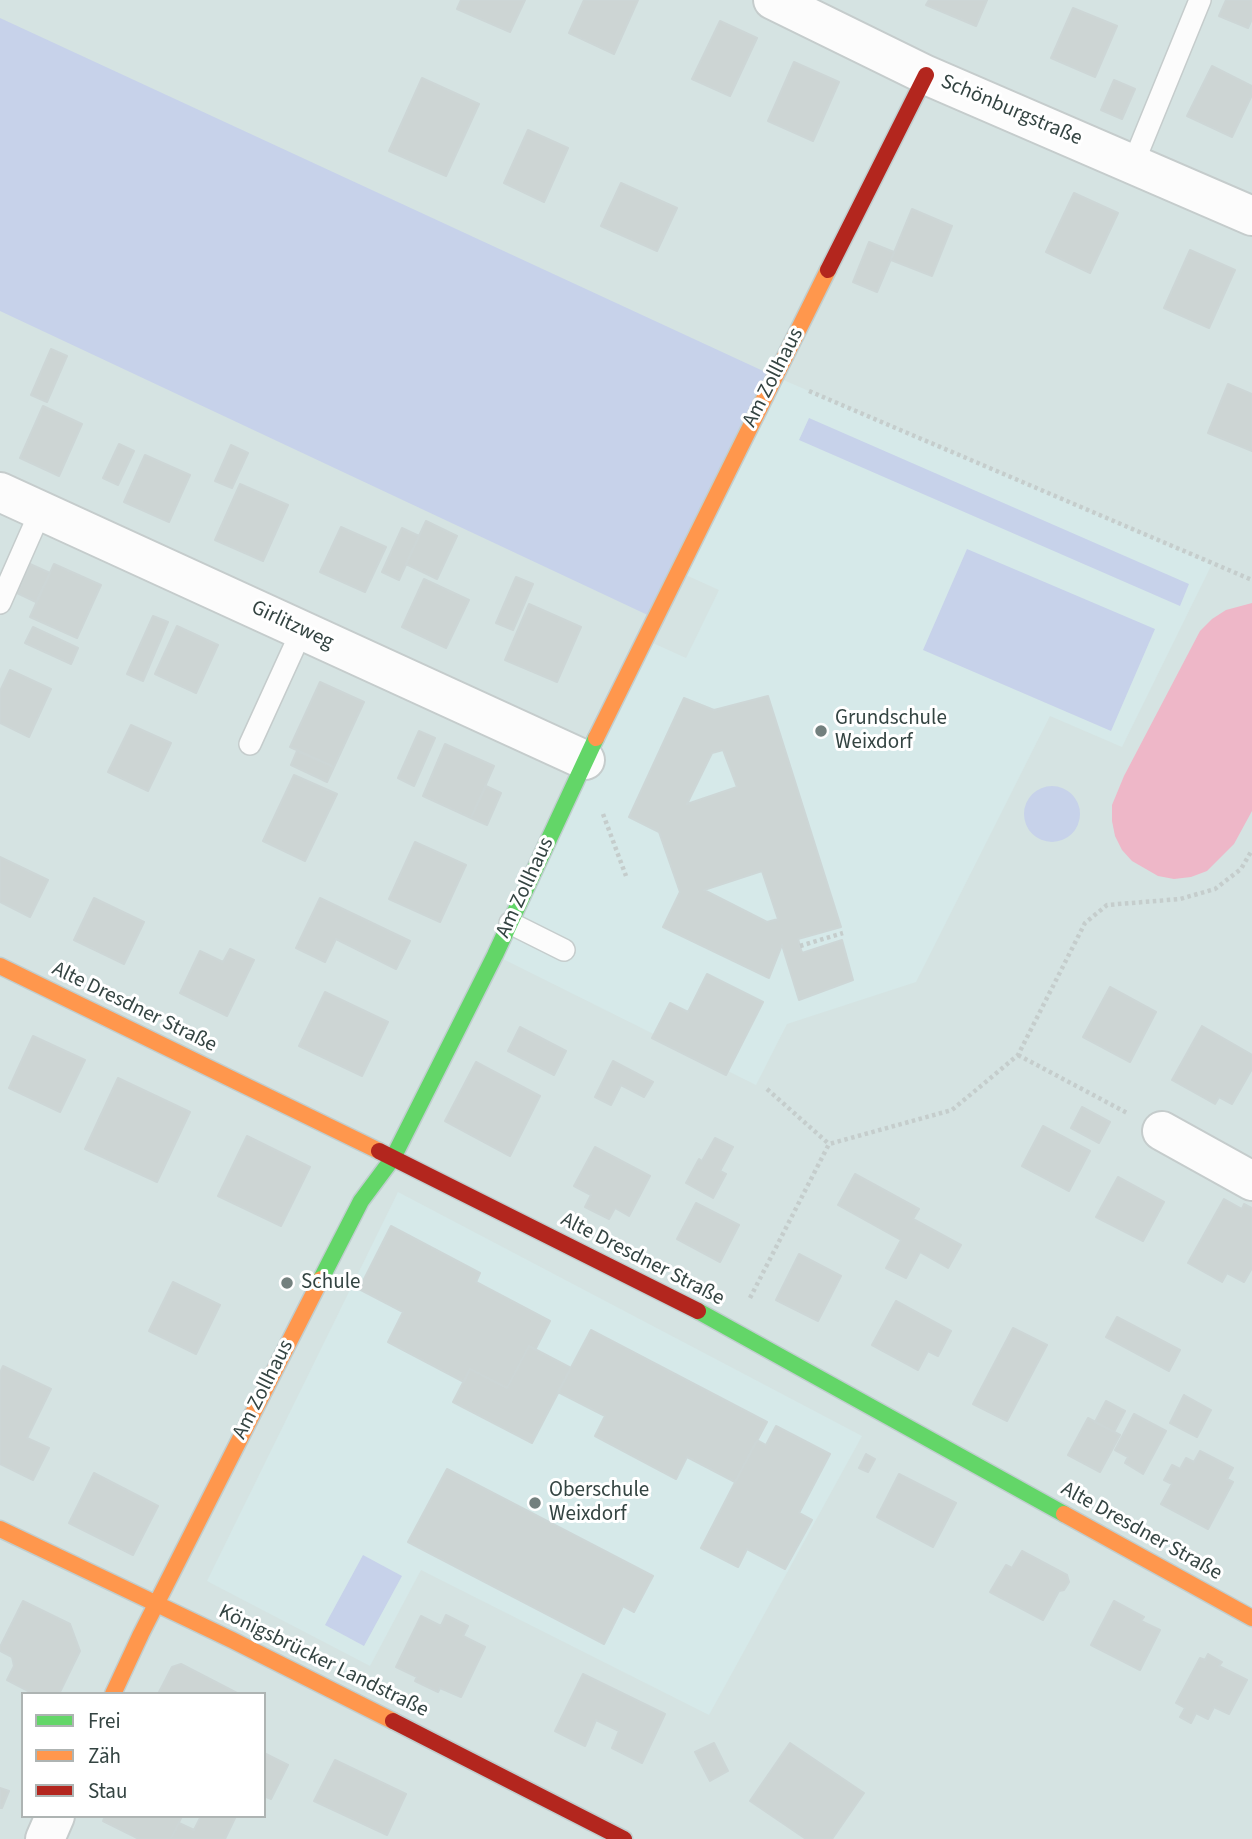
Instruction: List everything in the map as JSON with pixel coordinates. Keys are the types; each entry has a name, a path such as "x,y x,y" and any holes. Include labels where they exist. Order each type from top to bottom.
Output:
{"street":[{"name":"Schönburgstraße","path":"773,0 926,75 1252,216"},
{"name":"Am Zollhaus","path":"114,1692 361,1201 393,1158 510,923 585,760 926,75"},
{"name":"Girlitzweg","path":"0,492 585,760"},
{"name":"Alte Dresdner Straße","path":"0,966 393,1158 733,1329 1251,1616"},
{"path":"1162,1131 1252,1181"},
{"name":"Königsbrücker Landstraße","path":"0,1529 579,1814 624,1839"},
{"path":"45,1839 54,1818"}],"lane":[{"path":"1133,164 1200,0"},
{"path":"0,603 41,510"},
{"path":"250,744 302,631"},
{"path":"510,923 564,950"}],"path":[{"path":"775,376 1252,580"},
{"path":"601,809 626,876"},
{"path":"733,1329 830,1144 952,1110 1018,1055 1085,923 1107,905 1180,899 1215,889 1241,869 1252,850"},
{"path":"800,946 843,933"},
{"path":"1018,1055 1162,1131"},
{"path":"767,1088 830,1144"}],"shaded area":[{"path":"0,0 1252,0 1252,1839 0,1839"},
{"path":"0,18 774,376 654,618 0,311"},
{"name":"Grundschule Weixdorf","path":"774,376 1212,564 1122,747 1050,716 916,982 787,1024 756,1085 495,955 644,639 686,658 719,590 677,571"},
{"path":"809,418 1189,584 1180,606 799,440"},
{"path":"967,549 1155,629 1111,731 923,650"},
{"path":"1252,603 1252,811 1234,844 1207,871 1174,879 1158,876 1132,861 1122,850 1115,836 1112,805 1124,776 1200,631 1226,610"},
{"path":"1046,786 1058,786 1072,794 1080,808 1078,825 1072,834 1058,842 1046,842 1029,830 1024,820 1024,808 1036,791"},
{"name":"Oberschule Weixdorf","path":"398,1192 862,1436 709,1715 421,1570 370,1666 207,1581"},
{"path":"363,1555 402,1576 364,1646 325,1625"}],"building":[{"path":"461,0 525,0 510,32 457,9"},
{"path":"584,0 638,0 614,54 569,33"},
{"path":"929,0 987,0 976,26 926,5"},
{"path":"1226,0 1252,0 1252,19 1248,28 1219,16"},
{"path":"1073,8 1117,26 1095,77 1051,58"},
{"path":"720,21 757,38 730,96 692,79"},
{"path":"794,62 839,82 813,141 768,121"},
{"path":"1212,66 1252,86 1252,95 1232,137 1187,116"},
{"path":"422,78 479,104 446,176 389,151"},
{"path":"1114,80 1135,89 1122,119 1101,110"},
{"path":"528,130 568,148 544,202 504,183"},
{"path":"621,183 677,208 657,251 601,226"},
{"path":"1074,193 1118,213 1090,273 1046,252"},
{"path":"912,209 952,226 932,276 891,260"},
{"path":"869,242 894,252 877,292 853,282"},
{"path":"1190,250 1235,270 1209,328 1164,308"},
{"path":"51,349 67,356 47,402 31,395"},
{"path":"1228,384 1252,394 1252,451 1208,433"},
{"path":"43,406 82,424 59,476 20,458"},
{"path":"119,444 134,451 118,485 103,478"},
{"path":"231,445 248,453 232,488 215,481"},
{"path":"145,455 190,475 169,522 124,502"},
{"path":"240,484 288,505 263,561 215,540"},
{"path":"426,521 457,536 437,579 406,564"},
{"path":"341,527 386,547 365,592 320,572"},
{"path":"402,528 419,536 399,580 382,572"},
{"path":"30,564 50,573 36,602 17,593"},
{"path":"54,564 101,585 77,638 30,617"},
{"path":"516,577 533,584 513,630 496,623"},
{"path":"424,579 469,600 446,648 402,627"},
{"path":"529,604 581,627 557,682 505,660"},
{"path":"153,616 168,622 143,681 127,674"},
{"path":"177,626 218,645 196,693 155,674"},
{"path":"33,627 78,648 71,664 25,643"},
{"path":"10,670 51,689 29,737 0,723 0,691"},
{"path":"320,682 364,702 334,767 290,747"},
{"path":"768,696 841,927 798,939 802,953 842,940 853,980 799,1000 782,945 769,978 663,927 680,892 659,832 629,817 684,698 714,710","holes":["723,750 737,787 687,804 712,753","762,871 778,919 767,922 704,890"]},
{"path":"131,725 171,743 148,791 108,772"},
{"path":"419,731 435,738 414,786 398,778"},
{"path":"445,744 494,766 471,818 423,796"},
{"path":"297,751 334,767 327,782 291,765"},
{"path":"294,775 337,794 305,861 263,841"},
{"path":"486,786 501,793 487,825 471,818"},
{"path":"415,842 466,865 440,922 389,899"},
{"path":"0,857 48,880 30,917 0,902"},
{"path":"94,898 144,922 124,964 74,940"},
{"path":"320,898 410,941 396,969 336,939 325,962 296,948"},
{"path":"230,949 254,960 227,1016 180,993 200,951 223,962"},
{"path":"707,974 763,1002 726,1075 652,1038 670,1003 688,1012"},
{"path":"1110,987 1156,1012 1130,1062 1083,1037"},
{"path":"325,992 388,1022 362,1076 299,1046"},
{"path":"1202,1026 1252,1055 1252,1069 1232,1104 1219,1097 1215,1104 1172,1080"},
{"path":"520,1027 566,1051 554,1075 508,1051"},
{"path":"33,1036 85,1060 60,1112 9,1088"},
{"path":"613,1061 653,1082 644,1097 621,1085 611,1105 595,1097"},
{"path":"476,1062 540,1096 510,1156 445,1121"},
{"path":"118,1078 190,1112 157,1182 85,1149"},
{"path":"1082,1107 1110,1122 1099,1143 1071,1128"},
{"path":"1043,1126 1090,1151 1069,1191 1022,1166"},
{"path":"247,1136 310,1167 281,1226 218,1196"},
{"path":"715,1138 733,1147 720,1171 726,1174 713,1198 686,1183"},
{"path":"595,1147 650,1176 629,1216 615,1208 609,1219 585,1207 591,1195 574,1186"},
{"path":"855,1174 919,1209 913,1219 961,1245 948,1268 920,1252 906,1278 886,1268 901,1240 838,1205"},
{"path":"1118,1177 1164,1202 1143,1241 1096,1217"},
{"path":"1224,1199 1242,1209 1244,1204 1252,1208 1252,1268 1244,1282 1227,1273 1222,1282 1188,1263"},
{"path":"696,1203 739,1225 720,1262 677,1239"},
{"path":"391,1226 480,1273 476,1282 550,1321 535,1350 529,1346 507,1388 470,1369 464,1382 388,1342 403,1312 359,1289"},
{"path":"799,1254 841,1276 818,1321 776,1300"},
{"path":"173,1282 220,1305 196,1354 149,1331"},
{"path":"896,1301 951,1331 938,1356 928,1351 918,1370 872,1345"},
{"path":"1117,1317 1180,1350 1169,1371 1106,1337"},
{"path":"1013,1328 1047,1345 1007,1421 973,1404"},
{"name":"Oberschule Weixdorf","path":"591,1330 767,1422 735,1482 687,1457 676,1479 595,1436 605,1416 558,1392"},
{"path":"529,1346 571,1368 532,1443 453,1402 470,1369 507,1388"},
{"path":"3,1366 51,1389 27,1438 49,1448 33,1480 0,1464 0,1373"},
{"path":"1184,1395 1211,1410 1197,1437 1170,1423"},
{"path":"1106,1401 1125,1411 1114,1432 1095,1422"},
{"path":"1134,1414 1166,1431 1143,1474 1125,1463 1128,1457 1115,1450"},
{"path":"1088,1418 1120,1435 1100,1472 1068,1455"},
{"path":"776,1426 830,1454 799,1513 812,1520 785,1569 747,1549 738,1567 701,1548 757,1440 766,1445"},
{"path":"1200,1451 1233,1468 1227,1479 1233,1482 1208,1529 1161,1504 1172,1484 1164,1480 1172,1465 1180,1469 1186,1458 1194,1462"},
{"path":"866,1454 875,1459 868,1472 859,1468"},
{"path":"447,1469 653,1576 634,1612 623,1606 604,1644 408,1542"},
{"path":"94,1473 158,1506 133,1555 69,1523"},
{"path":"899,1474 956,1503 933,1547 877,1517"},
{"path":"1022,1551 1067,1575 1069,1582 1064,1590 1059,1591 1043,1620 990,1592 1006,1565 1012,1568"},
{"path":"23,1601 70,1624 80,1651 60,1692 30,1692 7,1680 14,1666 12,1657 0,1651"},
{"path":"1114,1601 1144,1617 1141,1621 1160,1630 1140,1670 1091,1645"},
{"path":"446,1615 468,1626 463,1636 485,1647 461,1697 440,1688 438,1692 415,1681 417,1677 396,1667 421,1616 441,1626"},
{"path":"1208,1654 1222,1662 1219,1666 1247,1680 1229,1714 1214,1707 1208,1719 1196,1713 1191,1723 1180,1717 1185,1708 1176,1703 1200,1658 1205,1660"},
{"path":"181,1664 235,1692 159,1692 172,1667"},
{"path":"583,1674 665,1714 642,1763 612,1748 619,1731 596,1720 585,1746 555,1731"},
{"path":"714,1743 728,1771 710,1781 695,1752"},
{"path":"790,1743 864,1793 832,1839 806,1839 750,1801"},
{"path":"266,1754 288,1765 271,1799 266,1797"},
{"path":"335,1760 406,1794 387,1835 314,1801"},
{"path":"0,1788 9,1791 2,1808 0,1808"},
{"path":"104,1818 181,1818 171,1839 139,1839 103,1821"},
{"path":"200,1818 235,1818 225,1839 171,1839 179,1823 194,1830"}],"traffic: fast":[{"path":"321,1279 361,1201 393,1158 495,955 596,738"},
{"path":"698,1311 1064,1514"}],"traffic: slow":[{"path":"596,738 828,270"},
{"path":"0,966 379,1151"},
{"path":"114,1692 321,1279"},
{"path":"1064,1514 1252,1618"},
{"path":"0,1529 232,1640 393,1721"}],"traffic: jam":[{"path":"828,270 926,75"},
{"path":"379,1151 698,1311"},
{"path":"393,1721 624,1839"}],"place":[{"name":"Grundschule Weixdorf","path":"821,731"},
{"name":"Schule","path":"287,1283"},
{"name":"Oberschule Weixdorf","path":"535,1503"}]}
